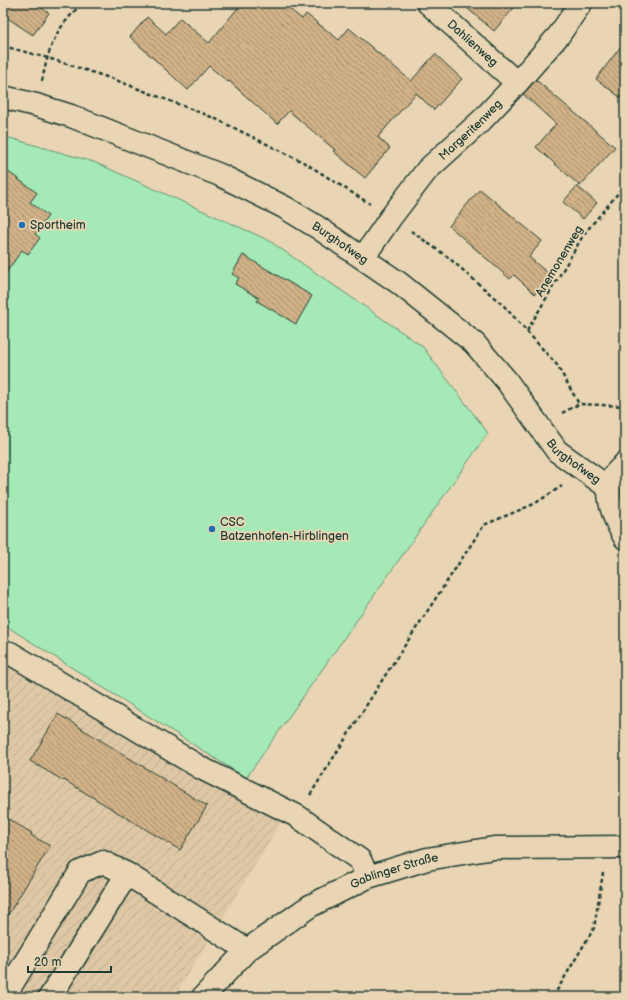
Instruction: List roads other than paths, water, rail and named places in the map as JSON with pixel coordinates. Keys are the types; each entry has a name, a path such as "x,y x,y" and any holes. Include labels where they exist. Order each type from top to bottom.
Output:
{"street":[{"name":"Dahlienweg","path":"428,3 518,83"},
{"name":"Margeritenweg","path":"363,258 426,170 481,121 518,83 559,35 581,3"},
{"name":"Burghofweg","path":"3,97 71,116 220,175 284,207 317,227 399,283 474,343 506,380 556,451 609,488"},
{"path":"625,463 614,476 609,488 611,509 619,529 625,538"},
{"path":"3,652 10,653 201,768 297,816 360,860 368,877"},
{"name":"Gablinger Straße","path":"203,997 247,950 310,906 368,877 427,859 494,848 616,847"},
{"path":"4,997 80,872 103,862 127,874 247,950"},
{"path":"50,997 127,874"}],"place":[{"name":"Sportheim","path":"22,225"},
{"name":"CSC Batzenhofen-Hirblingen","path":"212,529"}]}
